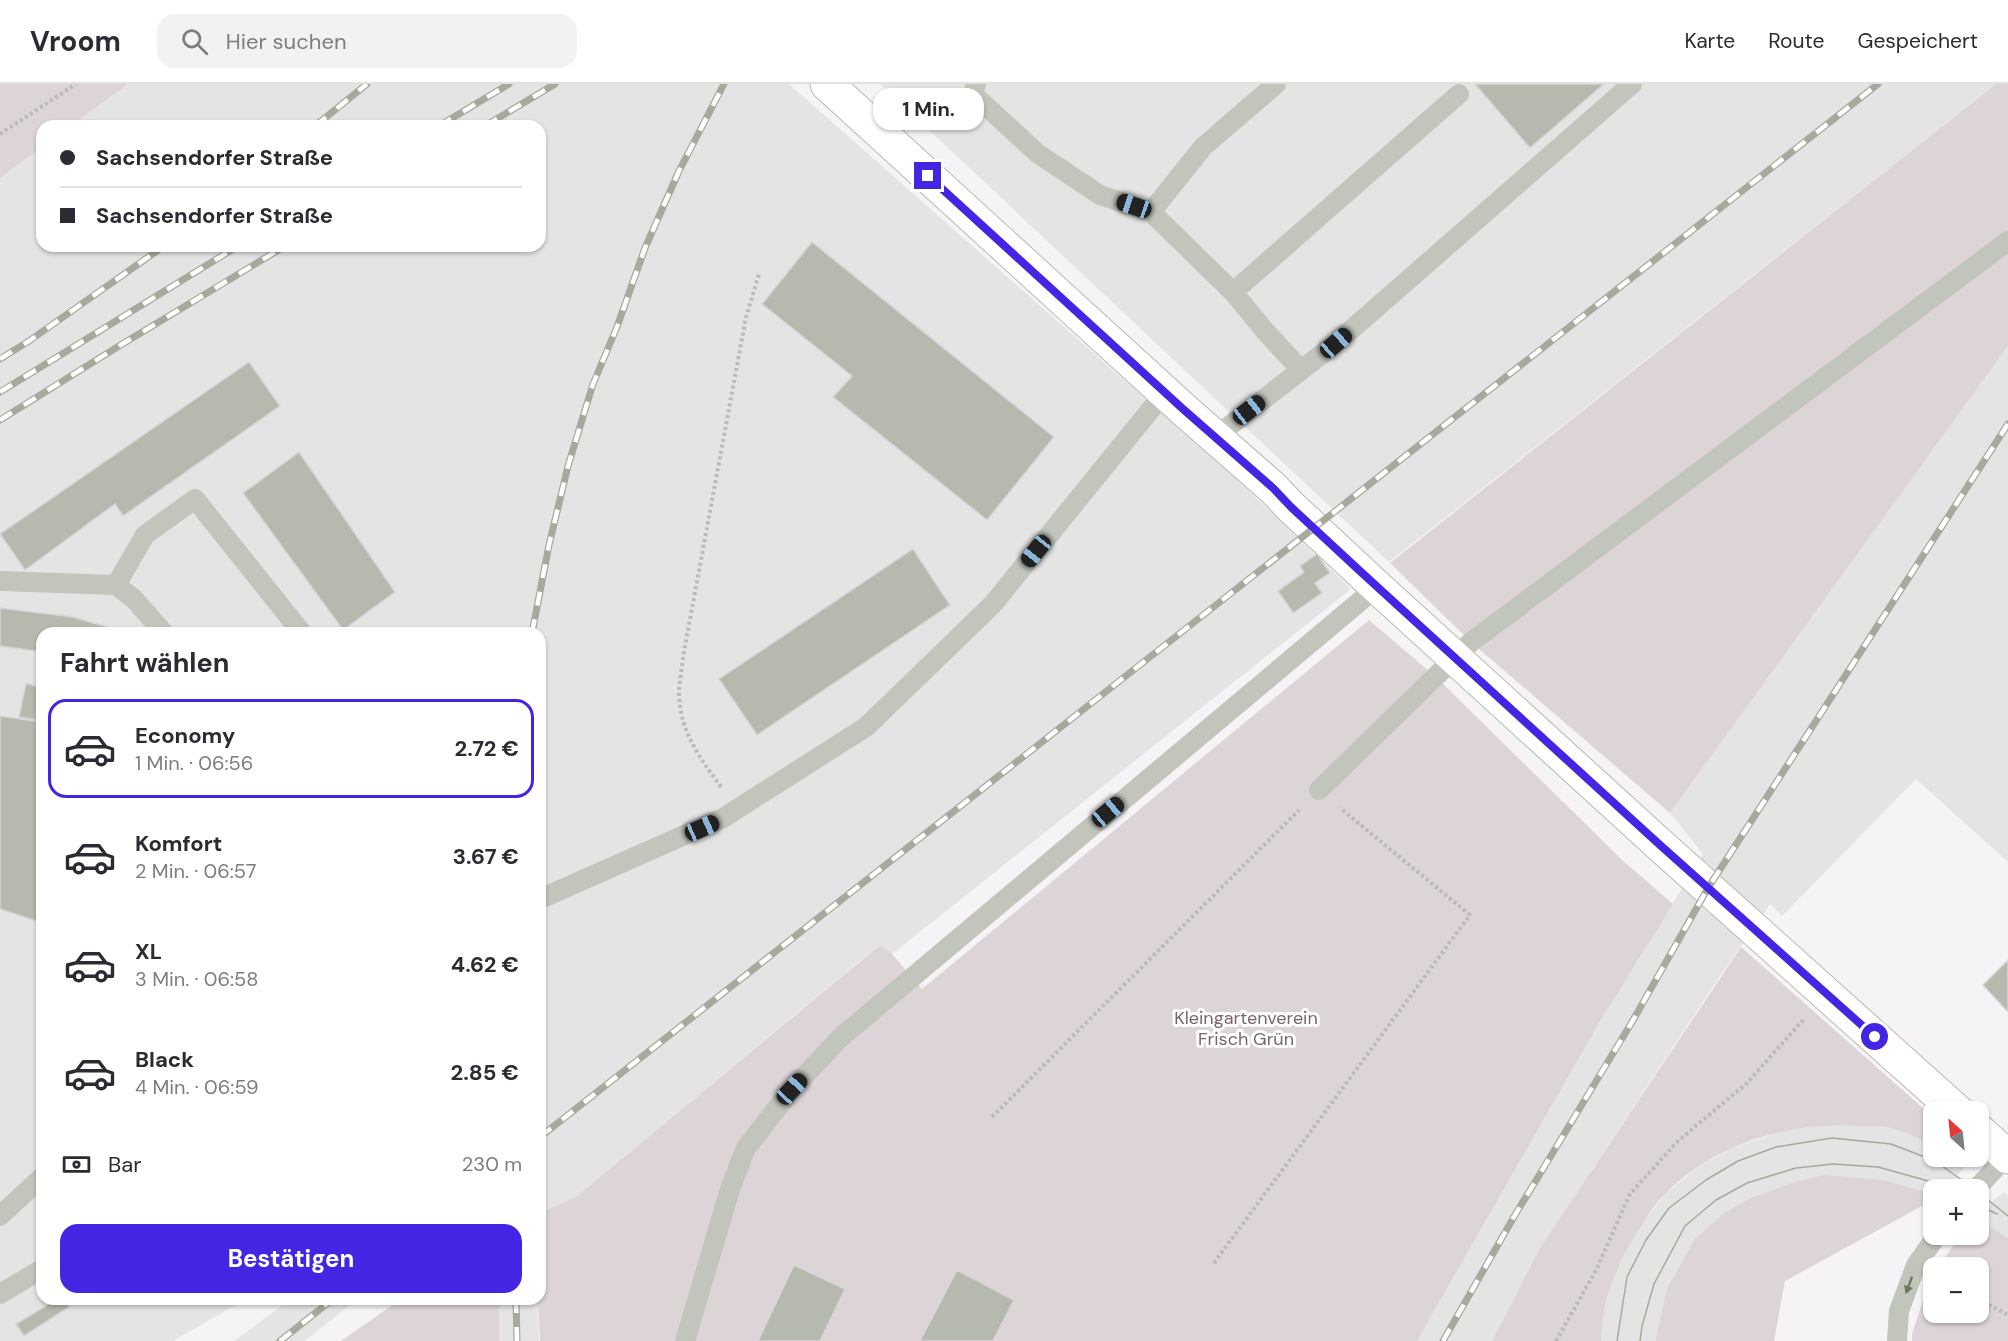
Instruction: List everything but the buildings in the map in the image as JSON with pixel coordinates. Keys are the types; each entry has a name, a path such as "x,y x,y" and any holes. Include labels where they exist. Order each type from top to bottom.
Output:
{"street":[{"path":"827,84 1273,488 1377,587 1660,845 1946,1101"},
{"path":"1989,1140 2008,1156"}],"lane":[{"path":"1151,212 1203,147 1276,84"},
{"path":"1215,437 1336,343 1632,84"},
{"path":"971,87 1037,153 1100,195 1151,212 1233,292 1301,370"},
{"path":"1233,292 1459,94"},
{"path":"1319,790 1471,642 2008,241"},
{"path":"546,897 723,818 866,727 993,604 1165,392"},
{"path":"117,585 145,535 195,499 297,627"},
{"path":"0,581 117,585 134,599 159,627"},
{"path":"685,1341 731,1186 746,1148 792,1089 840,1038 1377,587"},
{"path":"1986,1179 2008,1156"},
{"path":"0,1216 36,1183"},
{"path":"1897,1341 1899,1311 1916,1265 1930,1245"},
{"path":"0,1294 36,1273"}],"path":[{"path":"0,134 76,84"},
{"path":"738,809 696,752 683,721 679,694 683,657 746,317 759,274"},
{"path":"992,1118 1319,790 1470,915 1214,1263"},
{"path":"1556,1341 1596,1270 1630,1194 1677,1143 1747,1083 1800,1023"},
{"path":"1989,1305 2008,1315"}],"shaded area":[{"path":"128,84 789,84 1245,487 1351,589 892,954 879,945 577,1196 546,1210 546,627 36,627 36,1305 236,1305 173,1341 0,1341 0,178 36,151 36,252 546,252 546,120 79,120"},
{"path":"880,84 1996,84 1389,562"},
{"path":"2008,346 2008,862 1916,779 1782,916 1770,904 1541,1246 1492,1341 1417,1341 1599,1023 1703,854 1670,813"},
{"path":"1831,1124 1891,1128 1923,1141 1923,1167 1965,1167 1955,1179 1923,1179 1923,1191 1884,1180 1656,1335 1655,1341 1601,1341 1602,1319 1615,1271 1641,1225 1666,1193 1701,1165 1733,1148 1782,1131"},
{"path":"2004,1192 2008,1196 2008,1238 1989,1226 1989,1204"},
{"path":"283,1305 350,1305 304,1341 234,1341"},
{"path":"499,1305 538,1305 539,1341 499,1341"}],"green space":[{"path":"0,84 128,84 79,120 36,120 36,151 0,178"},
{"path":"1996,84 2008,84 2008,346 1670,813 1471,642 1390,563"},
{"name":"Kleingartenverein Frisch Grün","path":"1369,620 1436,677 1621,859 1673,904 1599,1023 1417,1341 540,1341 538,1305 546,1305 546,1210 577,1196 880,945 892,954 922,989"},
{"path":"1741,947 1923,1108 1923,1141 1891,1128 1829,1126 1803,1128 1753,1140 1706,1162 1685,1176 1666,1193 1646,1218 1623,1257 1606,1303 1601,1341 1492,1341 1541,1246"},
{"path":"1823,1175 1884,1180 1923,1191 1923,1205 1785,1281 1774,1341 1655,1341 1667,1289 1694,1240 1723,1214 1751,1198 1792,1183"},
{"path":"1989,1226 2008,1238 2008,1341 1912,1341 1912,1334 1923,1300 1923,1323 1989,1323 1989,1257 1945,1257 1954,1245 1989,1245"},
{"path":"392,1305 499,1305 499,1341 341,1341"}],"tram line":[{"path":"1617,1341 1627,1277 1646,1240 1669,1208 1706,1180 1738,1161 1776,1147 1832,1138 1891,1144 1935,1161 1960,1179"},
{"path":"1640,1341 1654,1284 1685,1226 1716,1200 1747,1183 1796,1168 1833,1164 1878,1167 1923,1180"},
{"path":"1989,1201 2008,1216"},
{"path":"1989,1210 1997,1214"}],"railway":[{"path":"322,120 367,84"},
{"path":"449,120 509,84"},
{"path":"495,120 555,84"},
{"path":"533,627 549,545 568,466 593,384 617,327 645,248 679,171 724,84"},
{"path":"546,1132 1878,84"},
{"path":"0,359 155,252"},
{"path":"0,392 228,252"},
{"path":"0,420 275,252"},
{"path":"1443,1341 1515,1215 1632,1022 1708,888 2008,424"},
{"path":"280,1341 325,1305"},
{"path":"516,1305 517,1341"}],"route":[{"path":"928,176 1273,488 1361,572 1660,845 1875,1037"}]}
